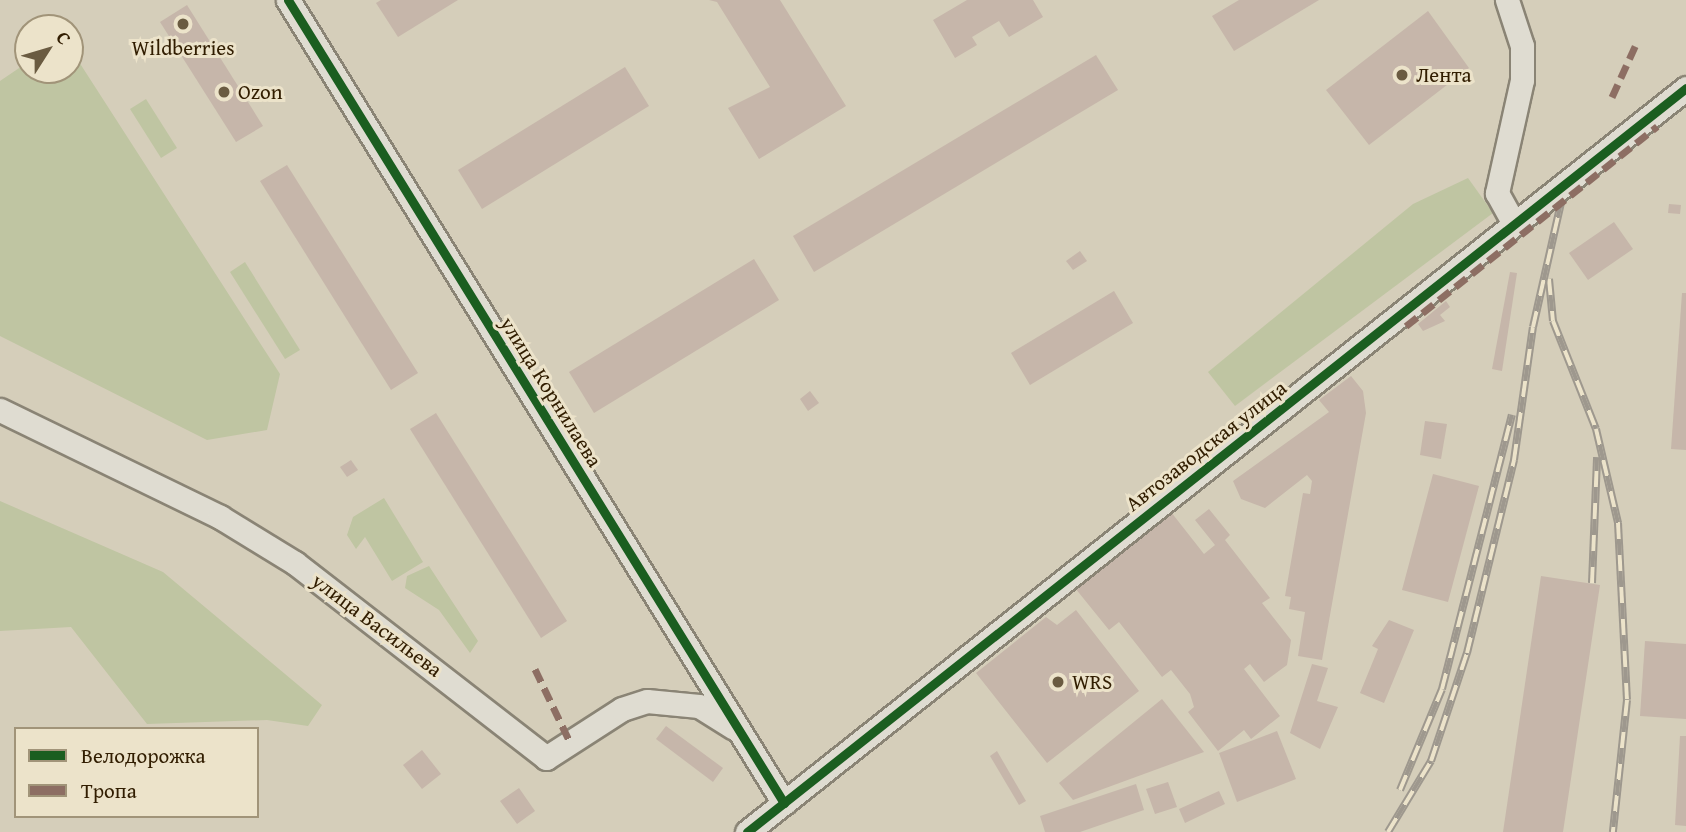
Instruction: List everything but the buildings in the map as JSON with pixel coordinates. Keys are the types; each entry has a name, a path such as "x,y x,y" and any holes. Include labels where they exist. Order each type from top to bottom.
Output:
{"street":[{"name":"улица Корнилаева","path":"288,0 784,803"},
{"path":"1507,0 1522,46 1522,80 1497,193 1514,224"},
{"name":"Автозаводская улица","path":"747,832 1686,88"},
{"name":"улица Васильева","path":"0,410 220,517 295,563 546,758 622,709 647,701 699,706 741,734"}],"green space":[{"path":"84,70 280,374 267,430 207,440 0,336 0,81 14,72 14,84 84,84"},
{"path":"146,99 177,148 161,158 130,109"},
{"path":"1468,178 1493,213 1235,406 1208,372 1413,204"},
{"path":"245,262 300,350 285,359 230,272"},
{"path":"384,498 423,562 392,581 365,537 356,549 347,535 353,517"},
{"path":"0,501 163,572 322,705 308,726 267,720 147,724 71,627 0,631"},
{"path":"429,566 478,641 470,653 439,610 405,588 407,576"}],"railway":[{"path":"1388,832 1431,761 1467,653 1514,460 1533,327 1561,203"},
{"path":"1549,279 1553,321 1596,429 1618,523 1627,700 1613,832"},
{"path":"1400,790 1442,689 1512,415"},
{"path":"1592,583 1597,457"}],"marked path":[{"path":"1612,97 1638,40"},
{"path":"1406,326 1657,126"},
{"path":"535,669 570,742"}],"cycle path":[{"path":"288,0 784,803"},
{"path":"747,832 1686,88"}],"place":[{"name":"Wildberries","path":"183,24"},
{"name":"Лента","path":"1402,75"},
{"name":"Ozon","path":"224,92"},
{"name":"WRS","path":"1058,682"}]}
